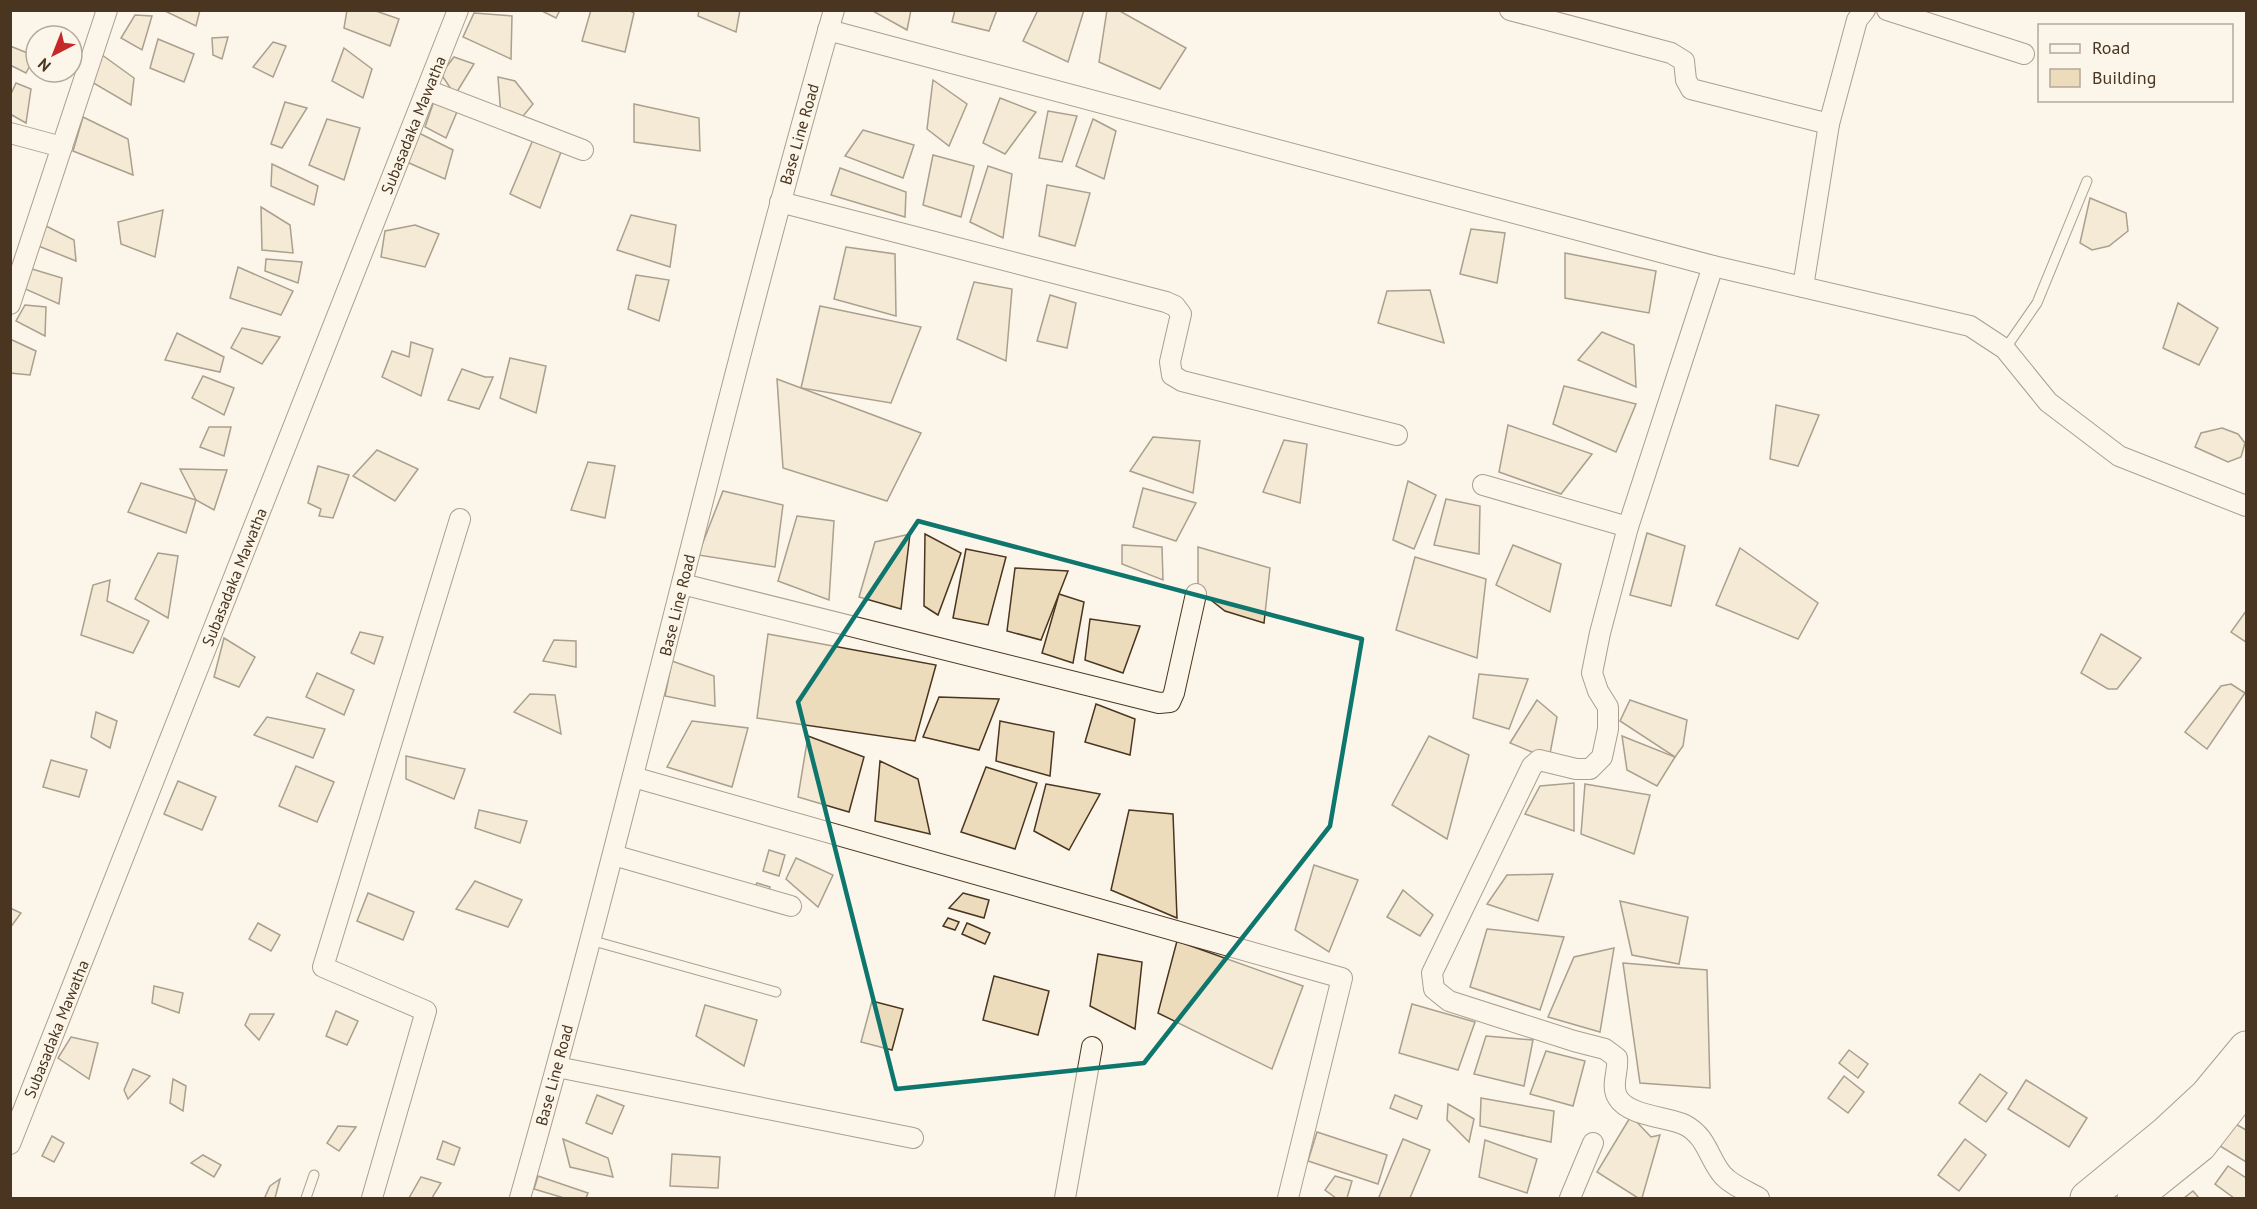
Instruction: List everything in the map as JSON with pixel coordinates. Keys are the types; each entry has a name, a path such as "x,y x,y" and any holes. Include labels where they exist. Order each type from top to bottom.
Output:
{"highway":[{"path":"2087,1198 2165,1134 2206,1095 2247,1048"},
{"path":"2134,1198 2200,1145 2247,1086"}],"street":[{"path":"10,304 107,10"},
{"name":"Subasadaka Mawatha","path":"10,1144 458,10"},
{"name":"Base Line Road","path":"520,1198 591,940 780,202 834,10"},
{"path":"1510,10 1671,53 1684,61 1686,80 1690,89 1829,124"},
{"path":"1803,287 1829,124 1857,20 1865,10"},
{"path":"1887,10 2024,54"},
{"path":"828,30 1713,266 1970,326 2005,349 2049,402 2119,456 2247,506"},
{"path":"427,90 583,150"},
{"path":"10,133 62,147"},
{"path":"780,202 1166,302 1175,306 1181,314 1170,362 1172,375 1182,381 1397,435"},
{"path":"1713,266 1628,527 1592,673 1598,691 1608,707 1608,729 1602,757 1590,769 1576,769 1539,760 1532,766 1432,973 1434,989 1449,1001 1605,1049 1617,1058 1618,1067 1614,1085 1618,1099 1631,1108 1685,1125 1701,1137 1721,1174 1759,1198"},
{"path":"1482,485 1628,527"},
{"path":"372,1198 426,1011 324,967 460,519"},
{"path":"682,584 1159,703 1170,702 1174,693 1196,594"},
{"path":"633,777 1342,978 1288,1198"},
{"path":"613,855 791,906"},
{"path":"1065,1198 1092,1047"},
{"path":"557,1067 913,1138"},
{"path":"1570,1198 1593,1143"}],"lane":[{"path":"2005,349 2037,303 2087,181"},
{"path":"591,940 776,992"},
{"path":"2173,1181 2200,1145"},
{"path":"306,1198 314,1175"}],"highlighted area":[{"path":"918,521 1362,639 1330,826 1144,1063 896,1089 798,702"}],"building":[{"path":"163,10 200,10 196,26"},
{"path":"347,10 373,10 399,19 390,46 344,28"},
{"path":"540,10 560,10 556,18"},
{"path":"591,10 629,10 634,13 625,52 582,41"},
{"path":"699,10 740,10 736,32 698,16"},
{"path":"871,10 911,10 907,30"},
{"path":"955,10 997,10 989,31 952,22"},
{"path":"1038,10 1084,10 1068,62 1023,41"},
{"path":"1107,10 1118,10 1186,48 1160,89 1099,62"},
{"path":"474,13 512,16 511,59 463,37"},
{"path":"135,15 152,16 142,50 121,38"},
{"path":"228,37 222,59 213,55 212,38"},
{"path":"158,39 194,54 184,82 150,68"},
{"path":"273,42 286,46 273,77 253,67"},
{"path":"10,46 24,52 24,72 10,65"},
{"path":"344,48 372,69 363,98 332,81"},
{"path":"98,52 134,78 131,105 90,81"},
{"path":"454,57 474,64 455,95 441,74"},
{"path":"498,77 515,81 533,104 519,121 501,116"},
{"path":"933,80 967,104 949,146 927,129"},
{"path":"16,83 31,89 26,123 10,114 10,96"},
{"path":"1000,98 1036,112 1005,154 983,143"},
{"path":"434,101 459,107 446,138 425,127"},
{"path":"285,102 307,108 282,148 271,144"},
{"path":"634,104 699,118 700,151 634,142"},
{"path":"1048,111 1077,116 1062,162 1039,158"},
{"path":"83,117 128,139 133,175 73,151"},
{"path":"327,119 360,128 344,180 309,165"},
{"path":"1093,119 1116,131 1104,179 1076,166"},
{"path":"863,130 914,145 903,178 845,156"},
{"path":"419,133 453,150 445,179 407,162"},
{"path":"535,135 561,152 540,208 510,194"},
{"path":"933,155 974,166 961,217 923,205"},
{"path":"272,164 318,186 314,205 271,186"},
{"path":"988,166 1012,174 1003,238 970,222"},
{"path":"840,168 906,192 905,217 831,195"},
{"path":"1047,185 1090,193 1075,246 1039,236"},
{"path":"2090,198 2126,213 2128,231 2109,246 2092,250 2080,243"},
{"path":"261,207 290,225 293,253 262,250"},
{"path":"163,210 155,257 121,244 118,222"},
{"path":"631,215 676,225 670,267 617,250"},
{"path":"40,223 74,240 76,261 31,243"},
{"path":"415,225 439,234 425,267 381,257 385,231"},
{"path":"1471,229 1505,233 1497,283 1460,274"},
{"path":"846,247 895,254 896,316 834,299"},
{"path":"1565,253 1656,271 1649,313 1565,298"},
{"path":"266,259 302,262 298,283 265,271"},
{"path":"238,267 293,291 281,315 230,298"},
{"path":"32,269 62,278 59,304 23,288"},
{"path":"636,275 669,280 659,321 628,309"},
{"path":"974,282 1012,289 1006,361 957,339"},
{"path":"1430,290 1444,343 1378,323 1387,291"},
{"path":"1050,295 1076,303 1067,348 1037,341"},
{"path":"2178,303 2218,328 2199,365 2163,348"},
{"path":"25,305 46,307 45,336 16,321"},
{"path":"820,306 921,327 891,403 801,388"},
{"path":"242,328 280,337 262,364 231,348"},
{"path":"1602,332 1634,345 1636,387 1578,360"},
{"path":"177,333 224,357 220,372 165,360"},
{"path":"10,339 36,351 30,375 10,373"},
{"path":"411,342 433,349 421,396 382,377 392,351 409,357"},
{"path":"510,358 546,366 536,413 500,398"},
{"path":"462,369 485,377 493,377 479,409 448,400"},
{"path":"203,376 234,388 224,415 192,398"},
{"path":"777,379 921,433 887,501 783,468"},
{"path":"1564,386 1636,404 1616,452 1553,424"},
{"path":"1776,405 1819,415 1798,466 1770,459"},
{"path":"1508,425 1592,454 1561,494 1499,472"},
{"path":"209,427 231,427 224,456 200,447"},
{"path":"2222,428 2238,434 2245,443 2241,457 2228,462 2195,447 2201,433"},
{"path":"1153,437 1200,441 1193,493 1130,471"},
{"path":"1284,440 1307,444 1300,503 1263,492"},
{"path":"377,450 418,469 395,501 353,476"},
{"path":"588,462 615,466 605,518 571,510"},
{"path":"318,466 349,475 333,518 319,516 321,509 308,503"},
{"path":"180,469 227,470 214,510 196,500"},
{"path":"1408,481 1436,495 1414,549 1393,540"},
{"path":"141,483 196,500 186,533 128,512"},
{"path":"1143,488 1196,503 1176,541 1133,527"},
{"path":"723,491 783,505 775,567 698,555"},
{"path":"1446,499 1480,506 1479,554 1434,545"},
{"path":"797,516 834,521 829,600 778,581"},
{"path":"1647,533 1685,546 1671,606 1630,595"},
{"path":"910,534 901,609 859,597 875,542"},
{"path":"925,534 961,553 938,615 924,606"},
{"path":"1122,545 1162,547 1163,580 1122,564"},
{"path":"1513,545 1561,564 1550,612 1496,585"},
{"path":"1198,547 1270,568 1264,623 1225,611 1198,590"},
{"path":"1740,548 1818,603 1798,639 1716,605"},
{"path":"966,549 1006,557 988,625 953,618"},
{"path":"158,553 178,556 168,618 135,599"},
{"path":"1415,557 1486,579 1477,658 1396,630"},
{"path":"1015,568 1068,571 1041,640 1007,631"},
{"path":"110,580 107,601 149,621 133,653 81,635 93,585"},
{"path":"1059,594 1084,602 1073,663 1042,653"},
{"path":"2246,611 2246,642 2231,632"},
{"path":"1090,619 1140,626 1123,673 1085,660"},
{"path":"360,632 383,637 374,664 351,653"},
{"path":"768,634 936,665 915,741 757,718"},
{"path":"2101,634 2141,658 2117,689 2108,689 2081,673"},
{"path":"224,638 255,657 239,687 214,677"},
{"path":"554,640 576,641 576,667 543,661"},
{"path":"672,661 714,676 715,706 665,696"},
{"path":"317,673 354,690 344,715 306,697"},
{"path":"1479,674 1528,679 1509,729 1473,718"},
{"path":"2231,684 2245,693 2207,749 2185,732 2221,686"},
{"path":"530,694 555,695 561,734 514,712"},
{"path":"939,697 999,699 979,750 923,737"},
{"path":"1537,700 1557,717 1549,759 1510,743"},
{"path":"1630,700 1687,720 1683,746 1675,757 1620,721"},
{"path":"1096,704 1135,719 1130,755 1085,742"},
{"path":"96,712 117,721 110,748 91,737"},
{"path":"267,717 325,729 313,758 254,735"},
{"path":"692,721 748,728 732,787 667,767"},
{"path":"1000,721 1054,732 1050,776 996,761"},
{"path":"808,736 864,757 849,812 798,797"},
{"path":"1429,736 1469,755 1447,839 1392,805"},
{"path":"1622,736 1675,757 1657,786 1627,770"},
{"path":"406,756 465,769 454,799 406,779"},
{"path":"51,760 87,770 79,797 43,787"},
{"path":"880,761 918,779 930,834 875,821"},
{"path":"296,766 334,782 317,822 279,806"},
{"path":"986,767 1037,783 1015,849 961,832"},
{"path":"178,781 216,797 202,830 164,814"},
{"path":"1574,783 1574,831 1525,814 1540,786"},
{"path":"1046,784 1100,794 1069,850 1034,831"},
{"path":"1585,784 1650,795 1634,854 1581,834"},
{"path":"479,810 527,821 520,843 475,828"},
{"path":"1129,810 1173,814 1177,918 1111,890"},
{"path":"769,850 785,855 779,876 763,871"},
{"path":"796,858 833,875 818,907 786,879"},
{"path":"1314,865 1358,880 1329,952 1295,930"},
{"path":"1553,874 1538,921 1487,904 1507,875"},
{"path":"475,881 522,900 508,927 456,909"},
{"path":"757,883 770,887 767,896 754,888"},
{"path":"1403,890 1433,915 1420,936 1387,917"},
{"path":"368,893 414,912 403,940 357,921"},
{"path":"963,893 989,900 984,918 949,908"},
{"path":"1620,901 1688,917 1679,964 1632,955"},
{"path":"10,908 21,913 10,928"},
{"path":"948,918 959,922 955,930 943,926"},
{"path":"258,923 280,935 271,951 249,939"},
{"path":"967,923 990,933 985,944 962,934"},
{"path":"1487,929 1564,937 1540,1010 1470,987"},
{"path":"1177,941 1303,986 1272,1069 1158,1013"},
{"path":"1614,948 1600,1032 1548,1017 1574,957"},
{"path":"1098,954 1142,962 1135,1029 1090,1006"},
{"path":"1623,963 1707,970 1710,1088 1640,1083"},
{"path":"994,976 1049,991 1038,1035 983,1020"},
{"path":"154,986 183,993 179,1013 152,1003"},
{"path":"872,1001 903,1009 892,1050 861,1042"},
{"path":"1412,1004 1475,1022 1458,1070 1399,1053"},
{"path":"705,1005 757,1020 744,1066 696,1036"},
{"path":"336,1011 358,1021 347,1045 326,1036"},
{"path":"250,1014 274,1014 259,1040 245,1025"},
{"path":"1486,1036 1533,1040 1524,1086 1474,1074"},
{"path":"71,1037 98,1043 89,1079 58,1058"},
{"path":"1849,1050 1868,1064 1858,1078 1839,1063"},
{"path":"1546,1051 1585,1061 1573,1106 1530,1094"},
{"path":"133,1069 150,1076 128,1099 124,1090"},
{"path":"1980,1074 2007,1093 1986,1122 1959,1103"},
{"path":"1844,1076 1864,1092 1848,1113 1828,1098"},
{"path":"173,1079 186,1086 183,1111 170,1103"},
{"path":"2026,1080 2087,1118 2069,1147 2008,1109"},
{"path":"597,1095 624,1106 612,1134 586,1123"},
{"path":"1395,1095 1422,1106 1417,1119 1390,1108"},
{"path":"1481,1098 1554,1111 1551,1142 1480,1126"},
{"path":"1448,1104 1474,1119 1469,1142 1447,1120"},
{"path":"1631,1116 1651,1137 1660,1135 1642,1198 1638,1198 1597,1172"},
{"path":"2234,1123 2246,1130 2246,1162 2220,1146"},
{"path":"338,1126 356,1127 339,1151 327,1143"},
{"path":"1317,1132 1387,1155 1378,1184 1308,1161"},
{"path":"52,1136 64,1143 54,1162 42,1156"},
{"path":"563,1139 608,1158 613,1177 570,1167"},
{"path":"1403,1139 1430,1150 1410,1198 1379,1197"},
{"path":"1965,1139 1986,1155 1959,1191 1938,1175"},
{"path":"1485,1140 1537,1159 1527,1193 1479,1177"},
{"path":"443,1141 460,1148 454,1165 437,1159"},
{"path":"672,1154 720,1157 718,1188 670,1186"},
{"path":"203,1155 221,1165 214,1177 191,1163"},
{"path":"2228,1166 2246,1178 2246,1198 2234,1198 2215,1184"},
{"path":"538,1176 588,1193 586,1198 564,1198 534,1189"},
{"path":"1335,1176 1352,1181 1347,1198 1336,1198 1325,1190"},
{"path":"421,1177 441,1183 432,1198 409,1198"},
{"path":"280,1179 275,1198 265,1197 270,1186"},
{"path":"2193,1191 2199,1198 2184,1198"}]}
